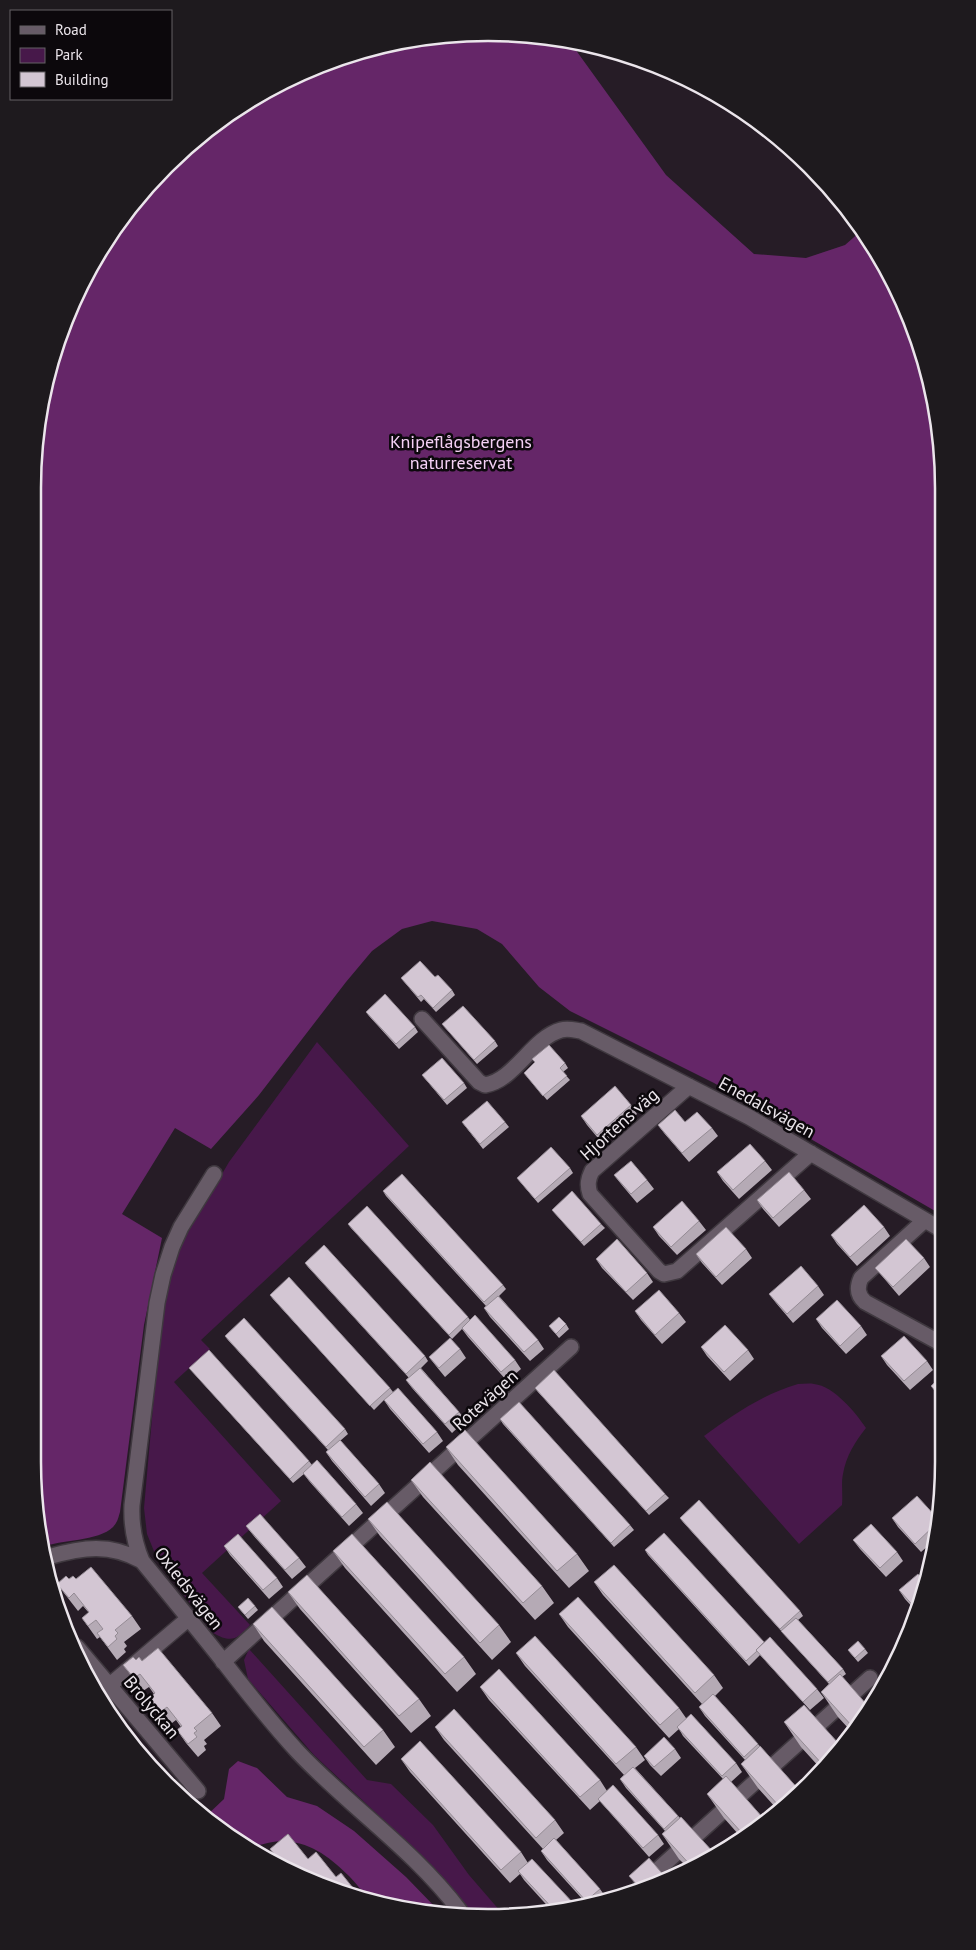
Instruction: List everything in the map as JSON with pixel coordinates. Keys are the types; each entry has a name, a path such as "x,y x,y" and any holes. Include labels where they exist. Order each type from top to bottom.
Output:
{"street":[{"name":"Enedalsvägen","path":"422,1019 480,1082 485,1085 498,1081 548,1037 561,1030 581,1031 689,1086 811,1152 935,1226"},
{"name":"Hjortens väg","path":"689,1086 592,1171 588,1178 590,1194 659,1271 664,1274 677,1271 811,1152"},
{"name":"Oxledsvägen","path":"214,1174 181,1227 172,1247 157,1303 132,1505 134,1536 142,1561 257,1706 297,1751 331,1786 423,1867 457,1908"},
{"path":"925,1220 861,1278 858,1291 860,1298 865,1302 935,1340"},
{"name":"Rotevägen","path":"223,1662 571,1347"},
{"path":"51,1556 71,1551 97,1548 115,1549 129,1553 142,1561"},
{"path":"110,1686 189,1618"},
{"name":"Brolyckan","path":"86,1658 198,1791"},
{"path":"647,1879 870,1678"}],"green space":[{"name":"Knipeflågsbergens naturreservat","path":"488,41 517,42 576,50 666,175 754,254 806,258 845,245 856,236 889,290 901,317 920,372 931,430 935,488 935,1211 714,1083 570,1011 539,987 502,944 477,929 432,921 402,929 372,951 259,1095 211,1149 175,1128 122,1214 162,1238 144,1325 120,1512 116,1523 104,1533 85,1539 49,1545 45,1520 41,1462 41,488 45,430 56,372 65,344 87,290 101,265 152,193 193,152 265,101 290,87 344,65 372,56 430,45"},
{"path":"317,1042 409,1146 201,1340 210,1349 174,1382 281,1501 202,1573 250,1625 237,1637 229,1639 213,1633 158,1561 147,1534 144,1508 157,1362 166,1297 172,1267 187,1234 229,1162"},
{"path":"798,1384 822,1386 837,1395 866,1428 855,1444 844,1467 842,1505 799,1544 704,1436 761,1399"},
{"path":"249,1649 367,1780 391,1784 433,1825 469,1875 498,1909 468,1908 419,1853 314,1755 248,1679 244,1660"},
{"path":"238,1761 257,1768 287,1797 317,1806 354,1831 406,1877 434,1905 362,1891 338,1865 303,1844 278,1841 260,1845 240,1833 211,1812 224,1799 229,1769"}],"building":[{"path":"420,961 435,977 438,975 452,990 433,1008 421,995 418,997 401,978"},
{"path":"385,994 415,1027 396,1044 366,1012"},
{"path":"463,1006 495,1041 474,1060 442,1024"},
{"path":"549,1045 565,1063 560,1068 567,1076 543,1096 524,1073 535,1062 532,1059"},
{"path":"442,1058 464,1083 444,1100 422,1075"},
{"path":"615,1086 631,1105 597,1135 581,1116"},
{"path":"487,1101 505,1122 480,1144 462,1122"},
{"path":"675,1110 685,1122 697,1112 712,1128 682,1153 658,1125"},
{"path":"750,1144 765,1161 733,1190 717,1172"},
{"path":"551,1147 570,1168 535,1199 517,1178"},
{"path":"631,1161 647,1180 631,1194 614,1175"},
{"path":"789,1172 804,1190 773,1218 757,1200"},
{"path":"402,1174 503,1285 484,1302 383,1191"},
{"path":"572,1191 601,1224 581,1242 552,1210"},
{"path":"682,1201 699,1221 671,1247 653,1227"},
{"path":"864,1205 884,1227 850,1257 831,1235"},
{"path":"367,1206 468,1317 449,1335 348,1224"},
{"path":"726,1227 746,1249 716,1277 696,1254"},
{"path":"617,1239 647,1273 626,1292 596,1259"},
{"path":"906,1239 924,1258 893,1287 875,1268"},
{"path":"324,1245 425,1356 406,1374 305,1263"},
{"path":"801,1266 818,1286 787,1314 769,1294"},
{"path":"289,1277 390,1388 370,1406 270,1295"},
{"path":"659,1290 679,1313 655,1335 635,1311"},
{"path":"498,1296 538,1340 524,1352 484,1308"},
{"path":"837,1300 861,1326 840,1346 816,1319"},
{"path":"475,1315 515,1360 501,1372 462,1328"},
{"path":"559,1317 566,1324 556,1334 549,1326"},
{"path":"244,1318 345,1429 326,1447 225,1336"},
{"path":"725,1325 748,1350 724,1372 701,1347"},
{"path":"904,1336 927,1361 904,1381 881,1356"},
{"path":"450,1338 460,1349 439,1368 429,1357"},
{"path":"209,1350 309,1461 290,1479 189,1368"},
{"path":"420,1368 459,1412 445,1424 406,1380"},
{"path":"554,1370 665,1494 646,1511 535,1388"},
{"path":"935,1382 935,1390 931,1386"},
{"path":"398,1388 437,1432 423,1444 384,1400"},
{"path":"519,1402 630,1525 611,1543 500,1419"},
{"path":"465,1430 577,1554 557,1571 446,1447"},
{"path":"340,1440 379,1484 365,1497 326,1452"},
{"path":"317,1460 356,1504 342,1517 303,1473"},
{"path":"430,1462 542,1586 523,1603 411,1480"},
{"path":"917,1496 932,1512 929,1530 915,1544 892,1518"},
{"path":"699,1500 800,1611 780,1629 680,1518"},
{"path":"387,1502 499,1625 480,1643 368,1519"},
{"path":"260,1514 299,1558 285,1570 246,1526"},
{"path":"871,1524 897,1552 880,1568 853,1540"},
{"path":"664,1533 764,1642 746,1661 645,1550"},
{"path":"238,1534 277,1578 263,1590 224,1546"},
{"path":"352,1534 464,1657 445,1674 333,1551"},
{"path":"614,1565 714,1675 695,1693 594,1582"},
{"path":"91,1567 132,1616 115,1630 118,1633 115,1636 117,1639 108,1647 97,1633 103,1629 96,1620 88,1626 82,1618 89,1612 74,1593 69,1598 58,1583 66,1576 69,1579 73,1576 76,1579"},
{"path":"918,1574 920,1577 912,1604 899,1590"},
{"path":"307,1575 419,1699 399,1716 288,1592"},
{"path":"578,1597 679,1708 660,1725 559,1614"},
{"path":"248,1598 255,1606 245,1615 238,1607"},
{"path":"272,1607 383,1730 364,1747 253,1624"},
{"path":"796,1618 843,1669 828,1682 781,1631"},
{"path":"535,1636 636,1747 616,1764 516,1653"},
{"path":"770,1637 817,1689 803,1702 756,1650"},
{"path":"858,1641 865,1649 855,1658 848,1650"},
{"path":"158,1648 212,1713 194,1728 197,1731 194,1733 197,1737 188,1744 177,1730 182,1726 167,1707 159,1713 148,1699 155,1693 140,1674 134,1678 123,1665 133,1657 136,1660 139,1657 142,1661"},
{"path":"499,1669 600,1780 580,1797 480,1687"},
{"path":"840,1674 864,1702 850,1723 821,1692"},
{"path":"713,1694 758,1744 744,1757 699,1707"},
{"path":"804,1705 836,1741 820,1761 784,1722"},
{"path":"454,1709 555,1820 536,1838 435,1727"},
{"path":"691,1714 736,1763 722,1776 677,1727"},
{"path":"664,1737 675,1749 654,1767 644,1756"},
{"path":"420,1741 521,1852 501,1870 401,1759"},
{"path":"760,1746 796,1786 776,1803 741,1764"},
{"path":"633,1767 678,1816 664,1829 620,1779"},
{"path":"726,1776 761,1815 740,1830 707,1794"},
{"path":"613,1785 658,1835 643,1848 598,1799"},
{"path":"681,1817 711,1849 688,1862 662,1834"},
{"path":"288,1834 308,1859 316,1852 336,1877 341,1873 353,1888 290,1863 274,1854 270,1849"},
{"path":"554,1838 600,1889 591,1897 584,1898 541,1851"},
{"path":"649,1858 662,1874 636,1884 629,1876"},
{"path":"532,1859 571,1901 549,1904 518,1871"}]}
